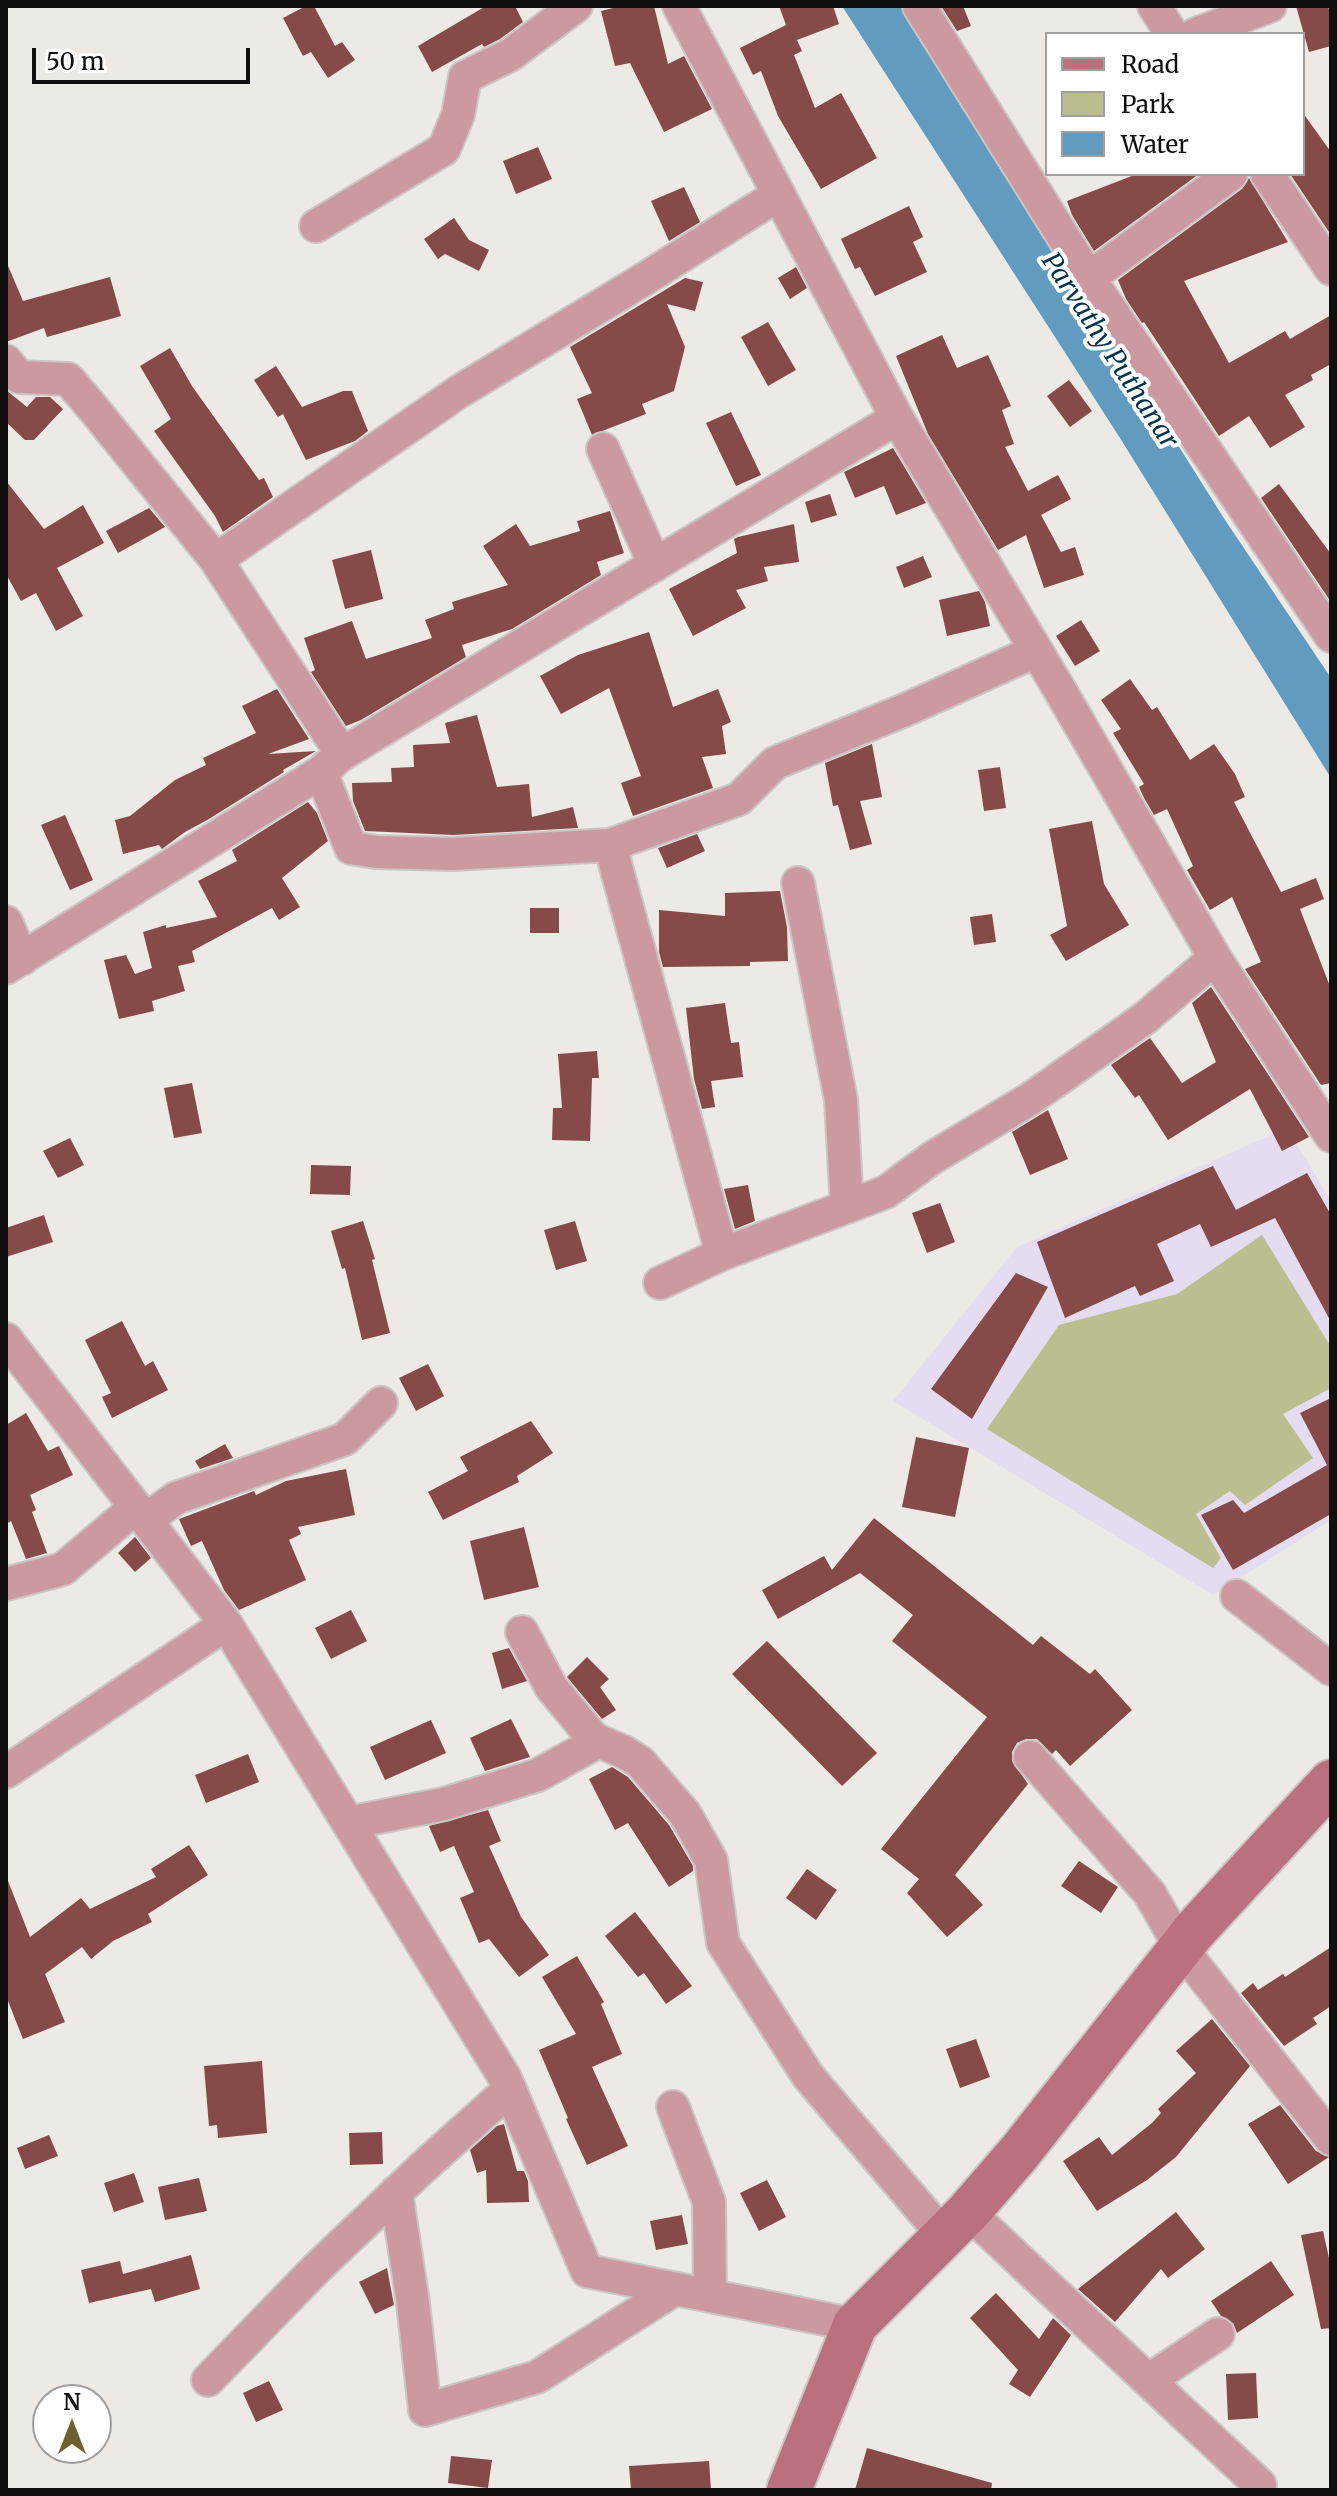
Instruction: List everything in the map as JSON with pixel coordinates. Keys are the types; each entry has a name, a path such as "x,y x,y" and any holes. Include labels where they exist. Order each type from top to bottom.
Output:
{"main road":[{"path":"789,2490 855,2325 956,2224 1019,2153 1181,1948 1331,1782"}],"street":[{"path":"316,226 444,149 458,115 465,77 510,55 576,6"},
{"path":"679,6 897,418 1215,958 1331,1136"},
{"path":"919,6 1089,278 1331,636"},
{"path":"1154,6 1171,32"},
{"path":"1201,32 1270,6"},
{"path":"1089,278 1228,176"},
{"path":"1268,176 1331,269"},
{"path":"216,560 460,391 778,195"},
{"path":"10,373 68,379 216,560 331,763 351,848 376,852 453,854 610,845 739,799 775,763 905,710 1036,651"},
{"path":"6,922 14,964 331,763 897,418"},
{"path":"603,449 655,565"},
{"path":"610,845 722,1254"},
{"path":"798,883 841,1100 847,1207"},
{"path":"660,1283 722,1254 886,1192 932,1158 1030,1099 1145,1018 1215,958"},
{"path":"6,1339 226,1624 510,2089 587,2271 855,2325"},
{"path":"6,1584 63,1569 141,1514 176,1498 345,1439 381,1403"},
{"path":"1237,1596 1331,1669"},
{"path":"6,1772 226,1624"},
{"path":"522,1632 551,1687 594,1739 640,1762 685,1814 711,1860 723,1943 808,2076 956,2224 1149,2380 1260,2485"},
{"path":"348,1823 444,1804 538,1775 599,1741"},
{"path":"1030,1757 1150,1894 1181,1948 1331,2139"},
{"path":"208,2380 316,2269 510,2089"},
{"path":"673,2107 709,2202 710,2296"},
{"path":"396,2192 425,2410 537,2377 675,2289"},
{"path":"1149,2380 1218,2334"}],"shaded area":[{"path":"1287,1128 1331,1201 1331,1520 1213,1595 893,1401 1017,1247"}],"green space":[{"path":"1262,1235 1331,1347 1331,1388 1283,1414 1313,1458 1245,1505 1230,1491 1196,1514 1221,1558 1213,1568 987,1429 1059,1325 1177,1294"}],"water":[{"name":"Parvathy Puthanar","path":"842,6 902,6 1225,520 1331,678 1331,778 1120,438"}],"building":[{"path":"306,6 314,6 335,46 342,42 355,60 328,78 311,52 303,56 283,18"},
{"path":"486,6 515,6 523,22 500,39 484,47 482,44 432,72 418,46"},
{"path":"621,6 654,6 668,64 684,56 712,109 664,132 630,63 615,66 601,11"},
{"path":"779,6 833,6 839,24 797,40 802,51 794,55 815,108 841,93 877,158 821,189 778,116 761,71 753,75 740,48 786,25"},
{"path":"941,6 963,6 971,26 957,31"},
{"path":"1296,6 1328,6 1331,46 1309,52"},
{"path":"1305,116 1331,152 1331,235 1291,176 1305,176"},
{"path":"538,147 552,179 516,194 503,161"},
{"path":"1132,176 1196,176 1094,251 1067,201"},
{"path":"1249,178 1288,242 1184,281 1229,363 1285,331 1290,339 1331,315 1331,364 1311,375 1313,380 1285,395 1305,427 1270,448 1249,416 1219,436 1126,299 1118,280 1242,189"},
{"path":"684,187 700,222 669,241 651,201"},
{"path":"909,206 923,237 913,242 927,272 875,296 860,267 855,269 841,239"},
{"path":"454,218 469,240 489,250 479,271 445,254 438,259 424,239"},
{"path":"6,261 23,301 110,277 121,316 47,337 44,328 6,342"},
{"path":"796,267 807,288 790,299 778,278"},
{"path":"685,278 703,282 695,311 667,304 685,347 674,391 642,404 646,414 592,435 577,399 592,393 570,347"},
{"path":"768,322 796,370 768,386 741,337"},
{"path":"942,335 957,368 988,355 1011,406 1002,410 1014,444 1005,447 1028,491 1058,475 1071,499 1041,515 1061,552 1075,547 1084,575 1044,588 1026,535 998,550 928,434 896,356"},
{"path":"170,348 192,386 259,480 264,478 273,497 223,532 215,516 154,431 171,419 140,366"},
{"path":"276,366 302,407 343,391 352,391 368,431 355,441 306,460 283,414 278,417 254,380"},
{"path":"1069,380 1092,411 1070,427 1047,396"},
{"path":"6,390 27,407 36,397 50,397 63,409 34,440 25,440 6,422"},
{"path":"731,412 761,475 736,486 706,423"},
{"path":"893,448 926,503 896,515 884,486 855,498 844,472"},
{"path":"6,481 44,529 83,505 104,543 57,568 83,616 56,631 36,593 21,601 6,574"},
{"path":"1279,484 1331,554 1331,602 1261,498"},
{"path":"830,494 837,515 811,523 805,502"},
{"path":"149,508 165,527 118,553 106,531"},
{"path":"610,511 624,553 597,562 601,575 512,629 462,645 466,657 346,726 311,672 315,670 304,638 352,621 366,659 432,638 425,620 454,609 452,602 508,585 483,546 516,524 530,546 580,531 577,521"},
{"path":"794,524 799,562 764,567 768,581 736,590 746,608 693,636 669,589 737,553 734,539"},
{"path":"371,550 383,599 345,609 332,560"},
{"path":"923,556 932,577 904,588 896,567"},
{"path":"979,591 985,602 990,626 947,636 939,600"},
{"path":"1081,620 1100,651 1075,666 1056,636"},
{"path":"649,632 673,707 718,689 731,722 722,726 726,754 702,757 713,788 633,816 621,783 641,776 609,688 561,714 540,676 578,655"},
{"path":"1130,679 1152,710 1157,707 1190,760 1214,744 1235,774 1245,797 1234,802 1281,892 1316,878 1324,899 1300,909 1331,989 1331,1083 1321,1085 1245,969 1261,962 1232,897 1210,910 1187,870 1193,866 1167,809 1154,815 1144,798 1139,787 1144,784 1113,733 1121,729 1101,700"},
{"path":"277,689 309,739 268,754 316,751 162,849 159,845 123,854 115,820 130,816 175,780 206,765 203,758 256,733 242,706"},
{"path":"477,715 497,787 529,784 532,817 573,807 578,828 453,835 365,831 353,801 352,783 392,782 391,768 414,767 413,745 450,743 445,723"},
{"path":"872,744 882,797 860,801 872,844 850,850 838,805 833,806 825,763"},
{"path":"1000,767 1006,808 984,811 978,770"},
{"path":"308,802 317,813 328,841 282,878 300,907 279,920 272,908 192,951 195,962 178,966 185,991 152,1001 154,1011 119,1019 104,960 126,955 135,974 152,968 143,932 217,917 198,881 237,861 232,850"},
{"path":"65,815 93,880 70,890 41,825"},
{"path":"1092,821 1104,884 1129,925 1066,961 1050,935 1067,926 1049,829"},
{"path":"697,834 705,851 667,868 658,848"},
{"path":"780,891 787,927 788,961 750,962 750,966 663,967 659,952 659,910 725,916 725,893"},
{"path":"530,908 559,908 559,933 530,933"},
{"path":"992,914 996,942 974,945 970,917"},
{"path":"1211,987 1309,1137 1282,1151 1250,1089 1168,1140 1139,1095 1135,1098 1111,1065 1150,1038 1182,1083 1216,1062 1192,1003"},
{"path":"725,1003 731,1043 739,1042 743,1077 711,1081 715,1107 702,1109 694,1079 686,1008"},
{"path":"597,1051 599,1078 592,1078 590,1141 552,1140 553,1108 562,1108 558,1054"},
{"path":"192,1083 202,1133 174,1138 164,1088"},
{"path":"1048,1110 1068,1159 1030,1175 1012,1132"},
{"path":"70,1138 84,1165 58,1178 43,1151"},
{"path":"311,1165 351,1166 350,1195 310,1194"},
{"path":"1213,1166 1236,1210 1307,1173 1331,1215 1331,1322 1275,1218 1211,1247 1200,1224 1157,1244 1174,1281 1140,1296 1135,1286 1065,1318 1037,1242"},
{"path":"748,1185 755,1221 735,1229 724,1189"},
{"path":"940,1203 955,1242 927,1253 912,1213"},
{"path":"44,1215 53,1242 6,1257 6,1228"},
{"path":"363,1221 375,1259 372,1260 390,1333 362,1340 345,1268 342,1269 331,1231"},
{"path":"575,1221 587,1261 556,1270 544,1230"},
{"path":"1016,1273 1048,1287 972,1419 931,1389"},
{"path":"122,1321 145,1366 153,1361 168,1390 112,1418 102,1397 111,1393 85,1340"},
{"path":"428,1364 444,1396 416,1411 399,1378"},
{"path":"1331,1398 1331,1514 1233,1570 1201,1515 1233,1500 1244,1513 1327,1465 1300,1413"},
{"path":"26,1413 48,1451 59,1446 73,1475 30,1495 36,1510 32,1512 47,1553 26,1559 11,1521 6,1524 6,1425"},
{"path":"531,1421 553,1453 517,1476 519,1482 443,1520 428,1492 468,1471 460,1457"},
{"path":"916,1437 969,1448 955,1517 902,1507"},
{"path":"225,1444 233,1458 200,1469 195,1461"},
{"path":"346,1469 355,1515 298,1527 301,1534 289,1540 306,1580 239,1610 224,1590 202,1541 191,1546 179,1519 254,1491 256,1495 286,1481"},
{"path":"874,1518 1033,1645 1041,1636 1090,1674 1095,1669 1132,1710 1070,1766 1056,1750 1052,1754 1037,1739 1017,1743 1012,1752 1012,1761 1028,1784 955,1875 983,1905 947,1937 907,1893 919,1879 881,1849 987,1717 892,1641 913,1615 860,1573 778,1619 762,1590 824,1556 832,1570"},
{"path":"524,1527 539,1587 484,1600 470,1541"},
{"path":"135,1537 151,1558 135,1572 118,1553"},
{"path":"351,1610 367,1641 331,1659 315,1628"},
{"path":"767,1641 877,1753 842,1786 732,1674"},
{"path":"509,1648 527,1681 502,1689 492,1653"},
{"path":"587,1657 609,1679 600,1687 616,1710 602,1719 567,1677"},
{"path":"511,1719 530,1757 485,1771 470,1738"},
{"path":"431,1720 446,1753 385,1780 370,1747"},
{"path":"248,1754 259,1782 206,1803 195,1775"},
{"path":"612,1767 628,1777 669,1825 693,1866 693,1871 669,1887 628,1823 615,1830 589,1779"},
{"path":"488,1810 501,1841 489,1846 521,1917 549,1955 519,1977 489,1939 479,1943 460,1898 474,1892 454,1846 440,1852 429,1826"},
{"path":"189,1845 208,1875 148,1914 152,1922 113,1941 91,1959 82,1947 45,1974 65,2022 23,2039 6,1996 6,1881 30,1937 81,1898 90,1909 156,1877 151,1869"},
{"path":"1079,1861 1118,1887 1101,1913 1061,1886"},
{"path":"807,1869 837,1890 816,1920 786,1898"},
{"path":"635,1912 692,1986 666,2004 644,1973 638,1977 605,1936"},
{"path":"1331,1947 1331,2006 1313,2018 1317,2024 1284,2046 1241,1993 1253,1983 1258,1990 1283,1974 1285,1977"},
{"path":"577,1956 604,2002 601,2004 622,2054 592,2067 628,2146 587,2165 539,2050 576,2034 542,1977"},
{"path":"1212,2019 1250,2066 1176,2157 1147,2180 1097,2211 1063,2161 1099,2137 1112,2155 1152,2123 1161,2113 1158,2109 1196,2073 1176,2051"},
{"path":"976,2039 990,2077 960,2088 946,2049"},
{"path":"262,2061 267,2133 218,2138 217,2125 209,2126 204,2066"},
{"path":"1280,2105 1316,2151 1329,2157 1288,2184 1248,2124"},
{"path":"504,2124 517,2171 524,2171 528,2181 529,2202 487,2203 486,2170 477,2173 470,2150 497,2126"},
{"path":"382,2132 383,2164 350,2165 349,2133"},
{"path":"49,2135 58,2156 25,2169 17,2148"},
{"path":"134,2173 144,2202 114,2212 104,2183"},
{"path":"199,2178 207,2211 165,2220 158,2187"},
{"path":"767,2180 786,2217 759,2231 740,2193"},
{"path":"1176,2212 1205,2249 1168,2278 1161,2269 1115,2322 1078,2289"},
{"path":"682,2215 688,2244 656,2250 650,2221"},
{"path":"1323,2231 1331,2267 1331,2328 1321,2329 1301,2235"},
{"path":"191,2255 200,2289 155,2302 151,2289 89,2303 81,2270 120,2261 123,2274"},
{"path":"1271,2261 1294,2295 1237,2333 1233,2323 1221,2316 1211,2301"},
{"path":"387,2268 394,2305 375,2314 359,2282"},
{"path":"996,2293 1039,2339 1053,2318 1071,2335 1030,2397 1009,2384 1018,2370 970,2318"},
{"path":"1256,2373 1258,2418 1228,2420 1226,2374"},
{"path":"269,2381 283,2410 256,2422 243,2393"},
{"path":"867,2448 992,2483 991,2490 855,2490"},
{"path":"451,2456 492,2460 488,2488 448,2483"},
{"path":"709,2461 711,2490 631,2490 629,2466"}]}
